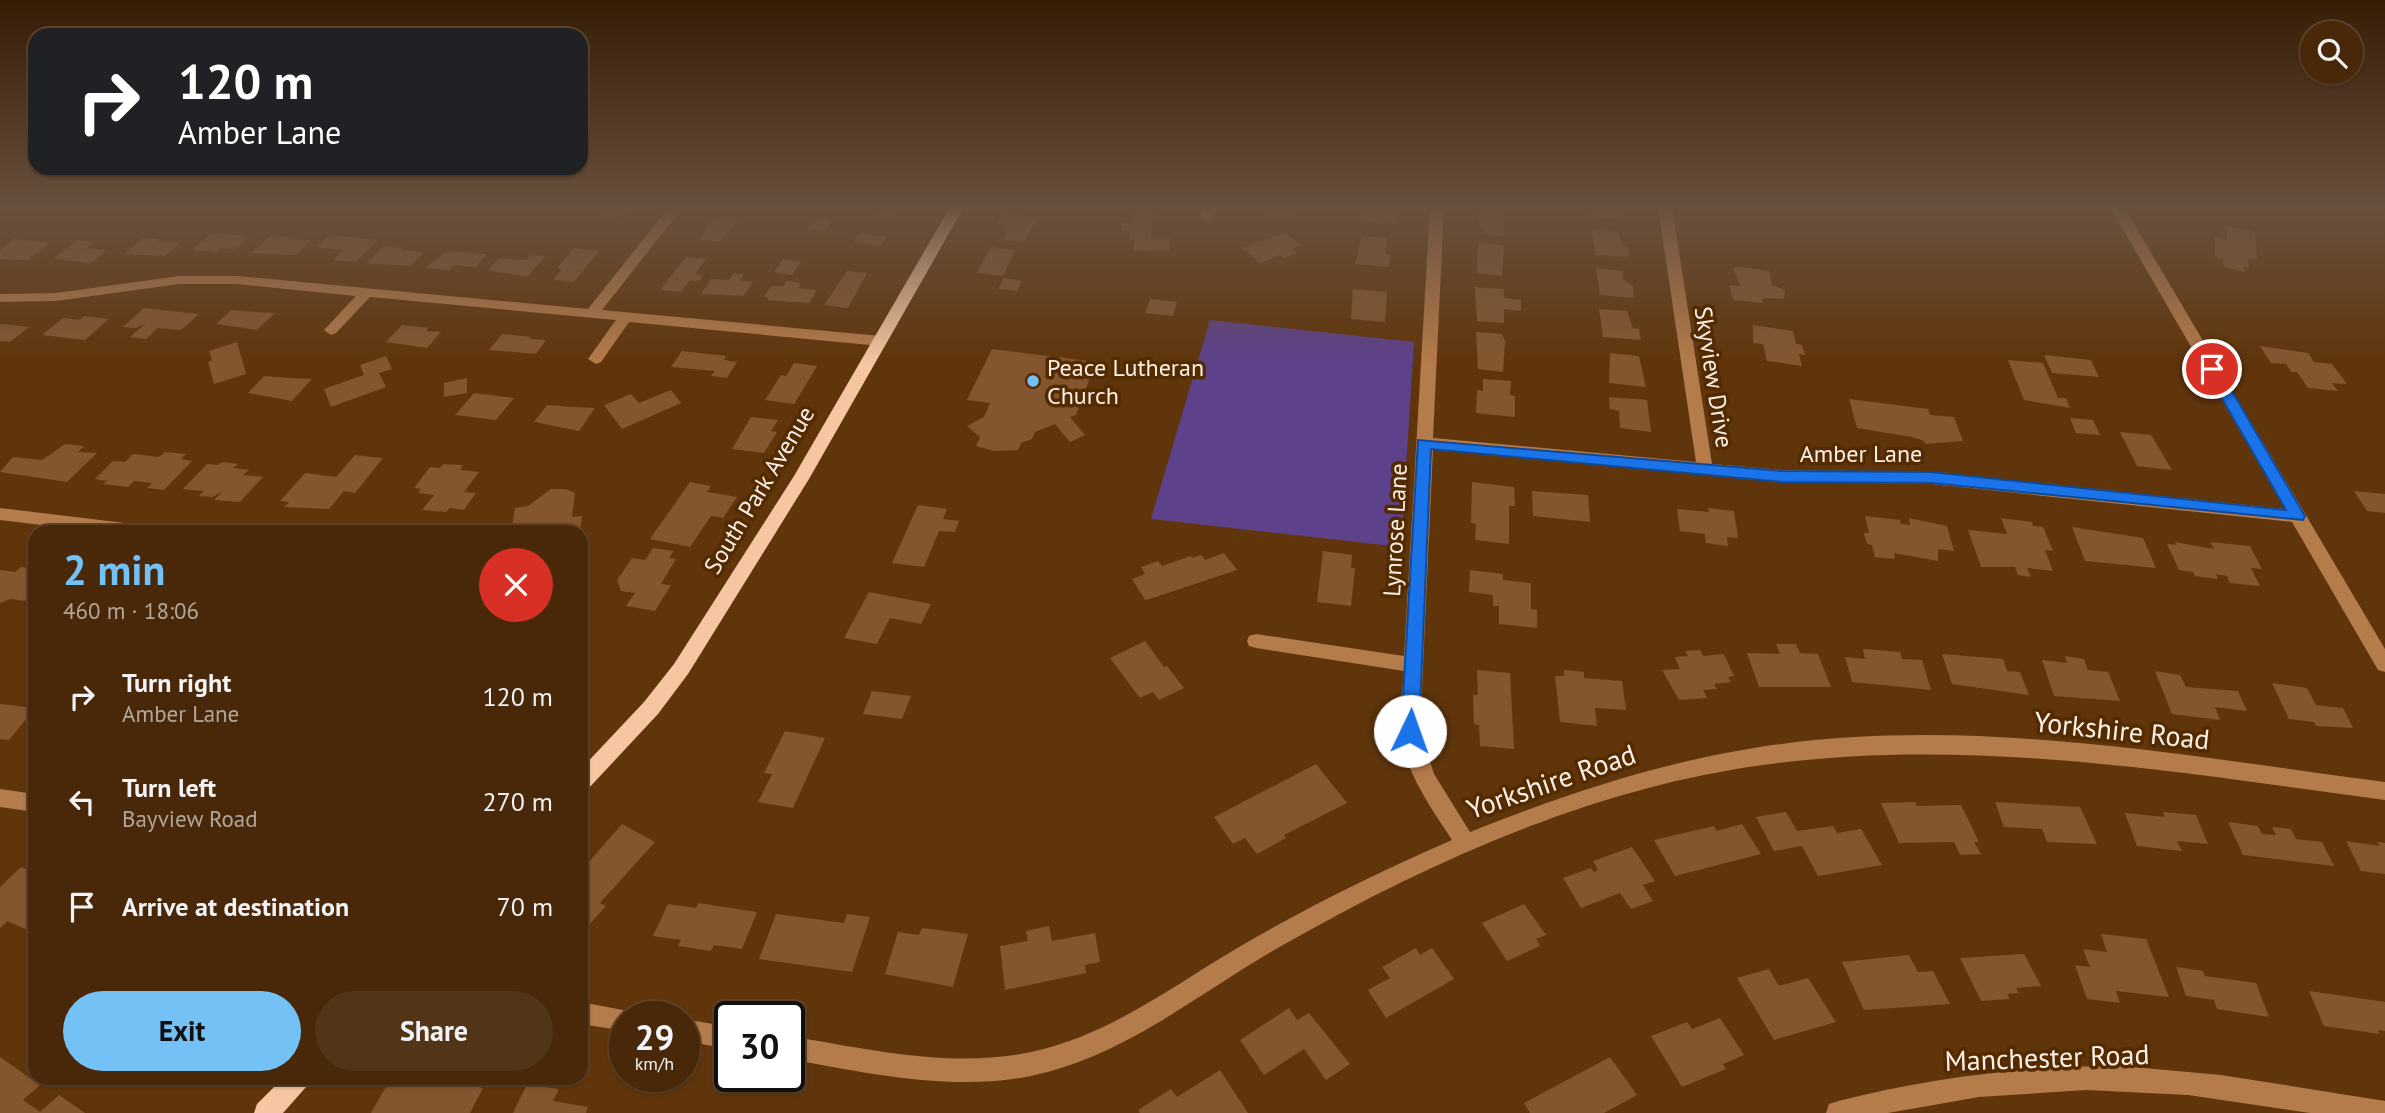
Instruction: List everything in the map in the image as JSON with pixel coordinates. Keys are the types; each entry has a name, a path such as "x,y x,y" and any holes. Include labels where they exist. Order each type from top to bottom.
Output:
{"main road":[{"name":"South Park Avenue","path":"588,776 651,708 681,669 784,506 928,259"},
{"path":"266,1113 292,1085"}],"street":[{"path":"592,313 635,259"},
{"name":"Lynrose Lane","path":"1434,259 1410,731 1415,758 1428,786 1465,842"},
{"name":"Skyview Drive","path":"1673,259 1705,470"},
{"path":"2147,259 2385,665"},
{"path":"0,298 56,297 134,284 200,278 881,341"},
{"path":"331,330 367,292"},
{"path":"596,359 626,316"},
{"name":"Amber Lane","path":"1424,443 1705,470 1844,479 1931,478 2297,516"},
{"path":"0,514 92,525"},
{"path":"1256,641 1413,665"},
{"name":"Yorkshire Road","path":"805,1050 919,1069 957,1071 994,1069 1068,1054 1138,1026 1269,941 1387,878 1465,842 1564,804 1664,774 1766,755 1871,746 1981,745 2095,755 2385,791"},
{"path":"0,798 28,802"},
{"path":"588,1014 609,1017"},
{"name":"Manchester Road","path":"1839,1113 1928,1091 2026,1082 2122,1078 2223,1088 2385,1113"}],"shaded area":[{"path":"1210,320 1414,342 1401,547 1151,519"}],"building":[{"path":"53,259 96,259 91,263"},
{"path":"334,259 359,259 356,262"},
{"path":"371,259 418,259 411,266 367,263"},
{"path":"437,259 482,259 475,267 454,265 449,270 425,268"},
{"path":"498,259 542,259 527,277 488,270"},
{"path":"565,259 593,259 574,282 553,280 562,269 557,268"},
{"path":"684,259 706,259 695,274 703,275 699,281 690,280 681,292 660,290"},
{"path":"783,259 801,262 792,275 774,272"},
{"path":"985,259 1011,259 1003,276 977,273"},
{"path":"1356,259 1390,259 1389,267 1355,264"},
{"path":"1477,259 1503,259 1502,276 1477,273"},
{"path":"2223,259 2253,259 2248,260 2249,268 2244,267 2245,272 2224,267"},
{"path":"1596,268 1623,271 1623,279 1633,286 1634,298 1600,295"},
{"path":"1733,268 1769,271 1772,285 1785,290 1784,299 1762,299 1763,303 1733,300 1729,285 1740,286"},
{"path":"847,271 867,273 848,308 824,305"},
{"path":"733,273 744,274 740,281 753,282 744,296 701,294 711,279 729,280"},
{"path":"1004,278 1022,281 1017,291 998,289"},
{"path":"787,281 801,283 798,288 817,290 809,303 767,300 769,298 764,297 771,286 783,286"},
{"path":"1475,287 1504,289 1504,298 1521,300 1521,311 1504,309 1504,323 1477,321"},
{"path":"1353,289 1387,292 1385,322 1351,319"},
{"path":"1150,299 1177,302 1173,316 1145,313"},
{"path":"144,308 199,314 181,330 158,328 146,339 130,337 146,323 136,328 123,327"},
{"path":"1599,309 1627,311 1633,328 1639,329 1641,340 1603,337"},
{"path":"231,310 275,313 257,330 216,324"},
{"path":"84,316 109,319 85,340 42,335 63,318 80,320"},
{"path":"0,325 29,327 10,342 0,341"},
{"path":"402,325 441,332 427,348 386,342"},
{"path":"1753,325 1793,331 1796,344 1802,345 1805,355 1799,354 1802,366 1767,361 1763,344 1753,343"},
{"path":"1476,332 1502,334 1505,341 1503,372 1478,369"},
{"path":"502,334 546,340 536,354 489,350"},
{"path":"237,342 246,374 214,384 208,362 212,360 209,351"},
{"path":"2260,346 2308,353 2314,362 2332,364 2347,384 2332,383 2338,391 2308,388 2297,372 2291,372 2286,364 2271,363"},
{"name":"Peace Lutheran Church","path":"992,349 1096,362 1076,415 1070,417 1085,435 1070,442 1055,424 1035,432 1032,439 1021,443 1018,450 994,451 976,446 980,437 967,426 984,417 990,403 967,400"},
{"path":"682,351 726,356 724,360 737,362 727,378 711,376 715,371 671,367"},
{"path":"1610,353 1639,356 1646,387 1609,383"},
{"path":"2044,355 2091,360 2099,377 2052,373"},
{"path":"386,356 392,369 379,373 386,387 331,407 324,389 364,375 360,365"},
{"path":"2008,360 2043,363 2058,398 2066,398 2070,408 2024,400"},
{"path":"794,363 817,366 794,404 765,400 781,375 786,376"},
{"path":"264,376 312,379 292,401 248,393"},
{"path":"467,378 467,393 444,397 444,383"},
{"path":"1483,379 1511,381 1510,395 1515,396 1515,417 1476,413 1477,390 1483,391"},
{"path":"671,390 681,403 622,429 604,405 631,394 639,403"},
{"path":"474,393 514,398 496,420 455,415"},
{"path":"1609,397 1647,400 1651,432 1620,428 1619,411 1610,409"},
{"path":"1849,399 1928,409 1930,415 1954,417 1963,441 1925,444 1924,441 1912,437 1857,428"},
{"path":"547,405 595,408 579,431 534,422"},
{"path":"751,417 778,420 771,431 777,432 764,453 732,449"},
{"path":"2070,418 2093,420 2100,435 2076,433"},
{"path":"2120,432 2151,435 2172,470 2137,466"},
{"path":"65,444 84,446 78,452 97,453 67,482 0,472 13,457 42,460"},
{"path":"165,452 186,454 181,459 192,461 164,490 147,488 152,483 134,481 128,487 103,484 107,481 95,479 113,461 125,462 133,454 159,457"},
{"path":"355,455 383,458 355,493 344,491 329,509 284,507 289,502 280,501 305,473 336,477"},
{"path":"223,462 238,464 233,468 249,470 243,475 263,477 240,502 214,500 222,492 212,497 199,496 204,491 183,489 207,464 217,465"},
{"path":"443,464 463,465 460,470 479,472 464,492 476,493 464,510 422,510 434,495 418,493 421,489 414,488 430,467 440,468"},
{"path":"690,482 711,486 707,492 737,497 723,518 711,516 690,547 650,539"},
{"path":"1472,482 1514,487 1515,506 1509,506 1509,544 1475,540 1476,524 1471,523"},
{"path":"551,489 566,489 575,493 572,517 582,516 581,525 512,525 515,508 528,506"},
{"path":"1532,491 1588,495 1590,522 1533,516"},
{"path":"2354,491 2385,494 2385,513 2367,511"},
{"path":"918,505 947,509 943,519 959,521 955,532 939,531 924,567 892,563"},
{"path":"1708,508 1734,511 1738,538 1727,537 1728,546 1706,543 1705,534 1680,531 1677,509 1709,512"},
{"path":"1865,516 1900,520 1901,524 1910,525 1909,518 1947,526 1954,551 1938,549 1938,561 1894,553 1895,559 1875,557 1872,545 1867,544 1864,533 1869,533"},
{"path":"2001,518 2032,522 2033,526 2043,527 2053,551 2045,550 2053,571 2027,568 2031,577 2018,575 2015,567 1981,567 1968,530 2007,534"},
{"path":"2072,527 2143,538 2156,568 2085,561"},
{"path":"2175,542 2214,549 2210,542 2250,546 2262,569 2251,568 2260,586 2230,583 2227,576 2216,574 2218,579 2195,576 2193,572 2179,570 2167,544 2177,545"},
{"path":"653,548 674,551 669,558 676,559 661,584 671,585 655,611 626,606 635,593 621,591 617,580 632,558 645,560"},
{"path":"1323,551 1352,555 1351,568 1355,568 1351,606 1317,602"},
{"path":"1224,553 1237,570 1145,600 1132,579 1145,574 1141,567 1158,561 1162,566 1191,556 1201,555 1205,560"},
{"path":"21,567 28,568 28,598 25,601 11,599 0,603 0,570 15,572"},
{"path":"1470,570 1503,574 1503,580 1531,583 1531,609 1537,610 1537,628 1499,624 1499,606 1493,606 1493,595 1469,592"},
{"path":"869,592 931,604 921,624 890,618 877,644 844,638"},
{"path":"1145,641 1184,688 1159,700 1153,692 1140,698 1110,658"},
{"path":"1776,644 1796,644 1800,653 1818,654 1831,687 1759,687 1747,653 1780,654"},
{"path":"1863,649 1900,652 1902,659 1922,660 1931,690 1852,682 1845,657 1865,659"},
{"path":"1700,650 1703,656 1724,654 1734,676 1728,677 1731,682 1714,684 1717,689 1703,690 1707,698 1679,700 1662,670 1680,669 1675,657 1688,656 1685,651"},
{"path":"1942,654 2003,659 2007,671 2020,672 2029,695 1952,684"},
{"path":"2065,656 2084,659 2088,670 2108,672 2120,701 2054,696 2042,660 2067,663"},
{"path":"1477,670 1510,673 1514,749 1480,746 1479,725 1474,724 1473,695 1478,695"},
{"path":"1564,670 1584,672 1584,678 1622,681 1626,710 1595,708 1597,726 1560,722 1555,676 1564,676"},
{"path":"2155,671 2180,675 2186,687 2238,691 2247,711 2215,707 2220,720 2172,714"},
{"path":"2272,683 2307,688 2316,705 2343,708 2353,728 2316,726 2314,722 2289,719"},
{"path":"872,691 911,696 902,719 863,714"},
{"path":"0,704 28,707 28,717 9,740 0,739"},
{"path":"785,731 825,738 793,808 758,802 772,774 764,773"},
{"path":"1316,764 1347,803 1284,835 1286,838 1257,854 1245,838 1233,844 1214,817"},
{"path":"1915,802 1917,806 1961,805 1979,842 1974,842 1981,854 1960,855 1954,842 1899,843 1881,803"},
{"path":"1995,802 2080,807 2097,844 2047,842 2042,829 2004,827"},
{"path":"1786,812 1797,831 1833,826 1837,833 1861,829 1882,865 1818,876 1802,846 1774,851 1756,817"},
{"path":"2163,812 2196,815 2208,844 2177,841 2182,851 2137,846 2125,813 2165,817"},
{"path":"2228,822 2258,826 2262,834 2276,835 2272,827 2291,829 2296,839 2322,842 2334,866 2243,855"},
{"path":"622,824 655,842 600,903 606,906 588,926 588,863"},
{"path":"1742,824 1761,854 1675,876 1654,840 1714,826 1717,831"},
{"path":"2346,841 2380,846 2377,842 2385,843 2385,874 2361,871"},
{"path":"1632,847 1655,881 1643,885 1653,901 1631,909 1620,893 1581,908 1563,878 1591,868 1594,872 1598,870 1593,861"},
{"path":"21,867 28,870 28,930 7,921 0,928 0,887"},
{"path":"698,903 757,912 742,949 714,945 711,951 678,946 681,940 653,936 668,904 696,908"},
{"path":"1524,904 1546,935 1536,939 1540,946 1507,961 1482,923"},
{"path":"776,914 844,923 847,914 870,917 852,972 759,959"},
{"path":"1049,926 1052,941 1095,933 1100,962 1085,965 1086,973 1005,990 1000,946 1028,941 1026,931"},
{"path":"922,928 968,934 953,987 885,974 898,932 919,935"},
{"path":"2101,934 2146,939 2169,997 2116,991 2120,1003 2087,999 2075,965 2090,967 2083,949 2107,952"},
{"path":"1416,948 1420,955 1432,948 1454,979 1386,1018 1368,990 1390,978 1382,967"},
{"path":"2024,954 2041,986 2016,988 2019,993 2007,994 2010,999 1981,1001 1960,958"},
{"path":"1909,955 1918,972 1933,971 1950,1004 1864,1010 1842,962"},
{"path":"2176,967 2203,971 2205,976 2256,983 2269,1017 2217,1009 2214,1000 2186,996"},
{"path":"1769,969 1779,986 1808,978 1836,1022 1774,1040 1737,978"},
{"path":"2309,991 2385,1002 2385,1031 2378,1030 2380,1034 2324,1026"},
{"path":"1289,1008 1297,1020 1309,1013 1350,1064 1326,1080 1304,1049 1264,1075 1240,1040"},
{"path":"1720,1018 1744,1055 1723,1064 1726,1069 1682,1087 1651,1036 1687,1022 1692,1029"},
{"path":"0,1057 28,1077 28,1085 40,1085 23,1100 40,1112 59,1095 85,1113 0,1113"},
{"path":"1610,1057 1637,1095 1604,1113 1530,1113 1524,1103"},
{"path":"1220,1070 1248,1113 1140,1113 1138,1110 1171,1089 1177,1097"},
{"path":"387,1085 468,1085 483,1088 470,1113 371,1113"},
{"path":"527,1085 559,1089 553,1101 588,1107 586,1113 513,1113"}],"place":[{"name":"Peace Lutheran Church","path":"1033,381"}],"route":[{"path":"1410,731 1424,443 1782,476 1844,479 1931,478 2297,516 2212,369"}]}
